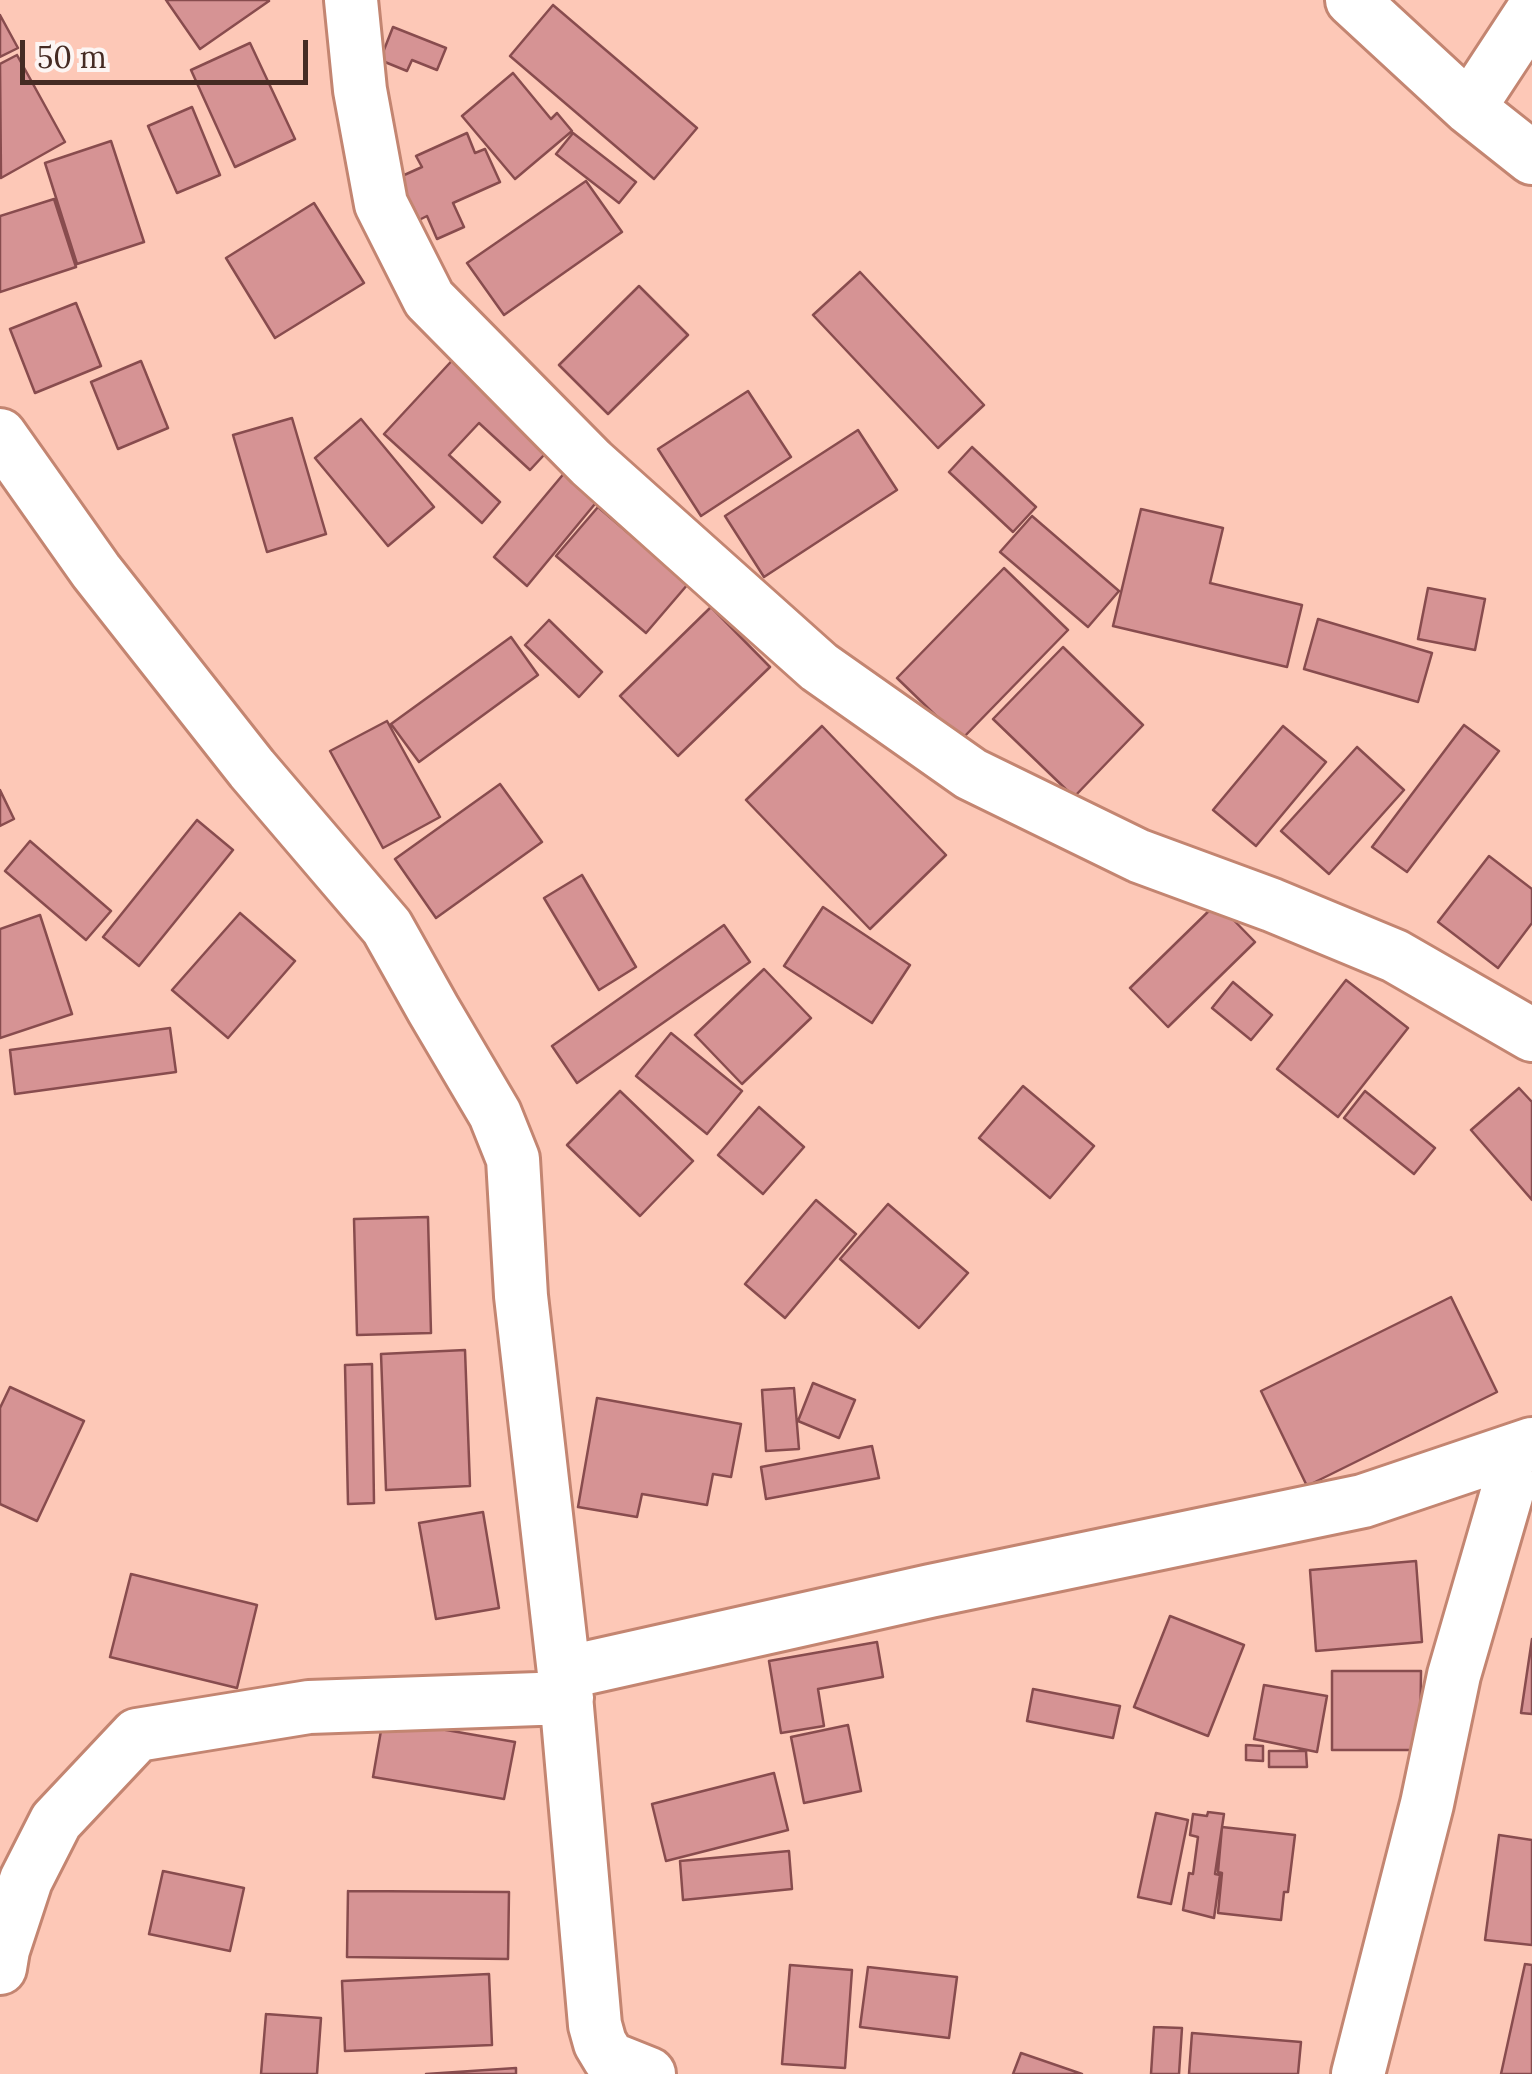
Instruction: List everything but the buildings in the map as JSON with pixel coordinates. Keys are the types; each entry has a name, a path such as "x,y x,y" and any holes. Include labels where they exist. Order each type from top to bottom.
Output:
{"street":[{"path":"351,0 360,90 381,204 429,299 592,463 819,667 972,774 1139,856 1395,956 1532,1035"},
{"path":"1352,0 1469,108 1532,158"},
{"path":"1469,108 1532,12"},
{"path":"0,435 96,570 252,769 388,926 495,1114 514,1159 520,1296 565,1686 596,2025 608,2058 649,2074"},
{"path":"0,1968 26,1880 56,1821 138,1736 308,1708 565,1686 930,1590 1363,1500 1526,1446"},
{"path":"1358,2074 1427,1804 1454,1675 1526,1446"}]}
